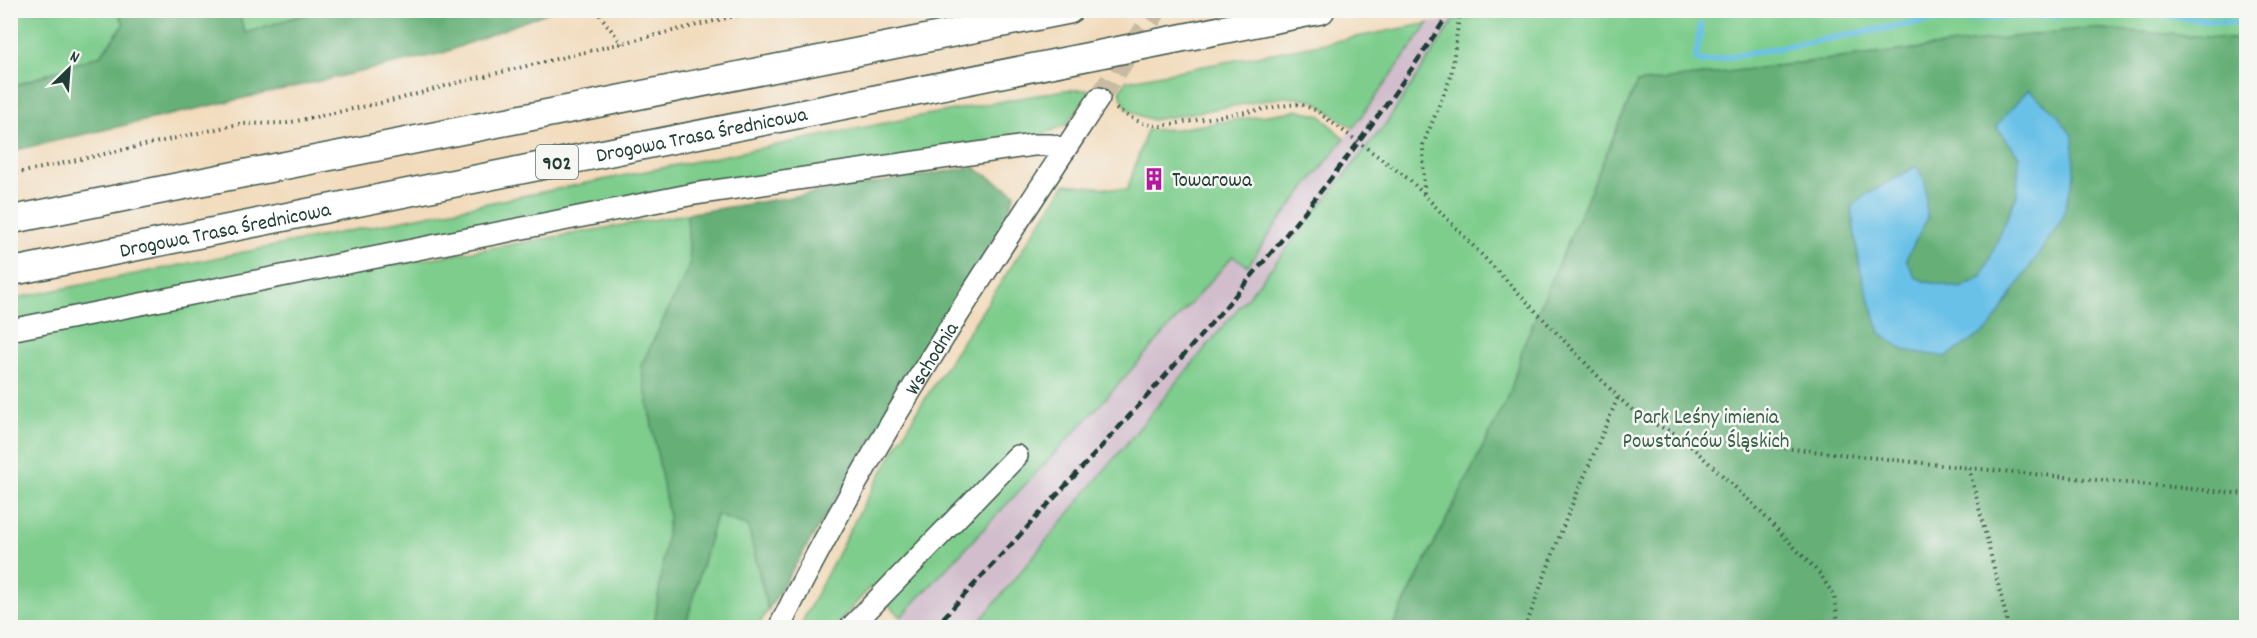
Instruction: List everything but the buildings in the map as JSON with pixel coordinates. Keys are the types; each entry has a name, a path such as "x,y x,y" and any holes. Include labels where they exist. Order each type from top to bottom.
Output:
{"main road":[{"name":"902","path":"10,220 1068,10"},
{"name":"Drogowa Trasa Średnicowa","path":"10,272 1322,10"}],"street":[{"name":"Wschodnia","path":"779,627 802,581 898,411 1100,98"},
{"path":"10,330 694,194 1034,144 1065,150"},
{"path":"850,627 1017,456"}],"path":[{"path":"596,10 622,44"},
{"path":"10,175 239,124 287,123 376,104 760,10"},
{"path":"1424,193 1423,145 1451,76 1458,18 1464,10"},
{"path":"1100,98 1134,120 1147,125 1161,126 1300,104 1315,110 1410,180 1618,397 1640,417 1682,437 1752,503 1820,574 1834,596 1839,627"},
{"path":"1524,627 1566,519 1618,397"},
{"path":"1682,437 1969,468 2247,494"},
{"path":"1969,468 2009,627"}],"shaded area":[{"path":"1454,20 1387,122 1264,277 974,627 891,628 1098,407 1233,256 1248,265 1272,230 1362,116 1429,23"}],"green space":[{"path":"238,10 315,11 245,33"},
{"path":"1510,10 2246,11 2246,40 2088,28 1637,83 1524,344 1510,393 1392,627 974,628 1264,277 1387,122 1454,20"},
{"path":"11,11 117,11 124,24 101,55 11,87"},
{"path":"117,11 238,11 245,33 315,11 551,11 443,53 11,151 11,87 101,55 124,24"},
{"path":"1429,23 1353,128 1311,99 1284,97 1153,120 1130,111 1121,97 1120,90 1126,81"},
{"name":"Park Leśny imienia Powstańców Śląskich","path":"2088,28 2246,40 2246,627 1392,628 1510,393 1524,344 1637,83","holes":["1996,126 2074,176 1946,357 1860,269 1851,208 1864,196 1917,166 1927,219 1906,259 1915,277 1927,282 1961,288 1982,277 2017,194 2019,156"]},
{"path":"1065,90 1092,90 1066,125 1039,136 11,324 11,299 920,116"},
{"path":"1300,110 1321,116 1344,139 1272,230 1248,266 1233,256 1098,407 901,617 870,587 835,627 799,628 862,507 919,408 1065,184 1127,190 1147,130 1176,129"},
{"path":"973,167 1015,193 1006,219 768,610 748,526 716,515 685,627 654,627 669,517 641,366 690,265 687,214"},
{"path":"687,214 690,265 641,366 669,517 654,627 11,627 10,341 288,283"},
{"path":"716,515 748,526 768,610 757,627 685,628"}],"water":[{"path":"2028,90 2056,113 2073,137 2074,176 2062,219 1988,330 1946,357 1903,350 1880,333 1860,269 1851,208 1864,196 1917,166 1925,181 1927,219 1906,259 1915,277 1927,282 1961,288 1982,277 2017,195 2019,156 1996,126"}],"waterway":[{"path":"1701,25 1696,59 1702,62 1925,21 2129,12 2246,24"}],"tunnel":[{"path":"1099,98 1157,10"}],"railway":[{"path":"934,628 1139,405 1271,253 1334,174 1394,93 1451,10"}],"place":[{"name":"Towarowa","path":"1154,179"}]}
